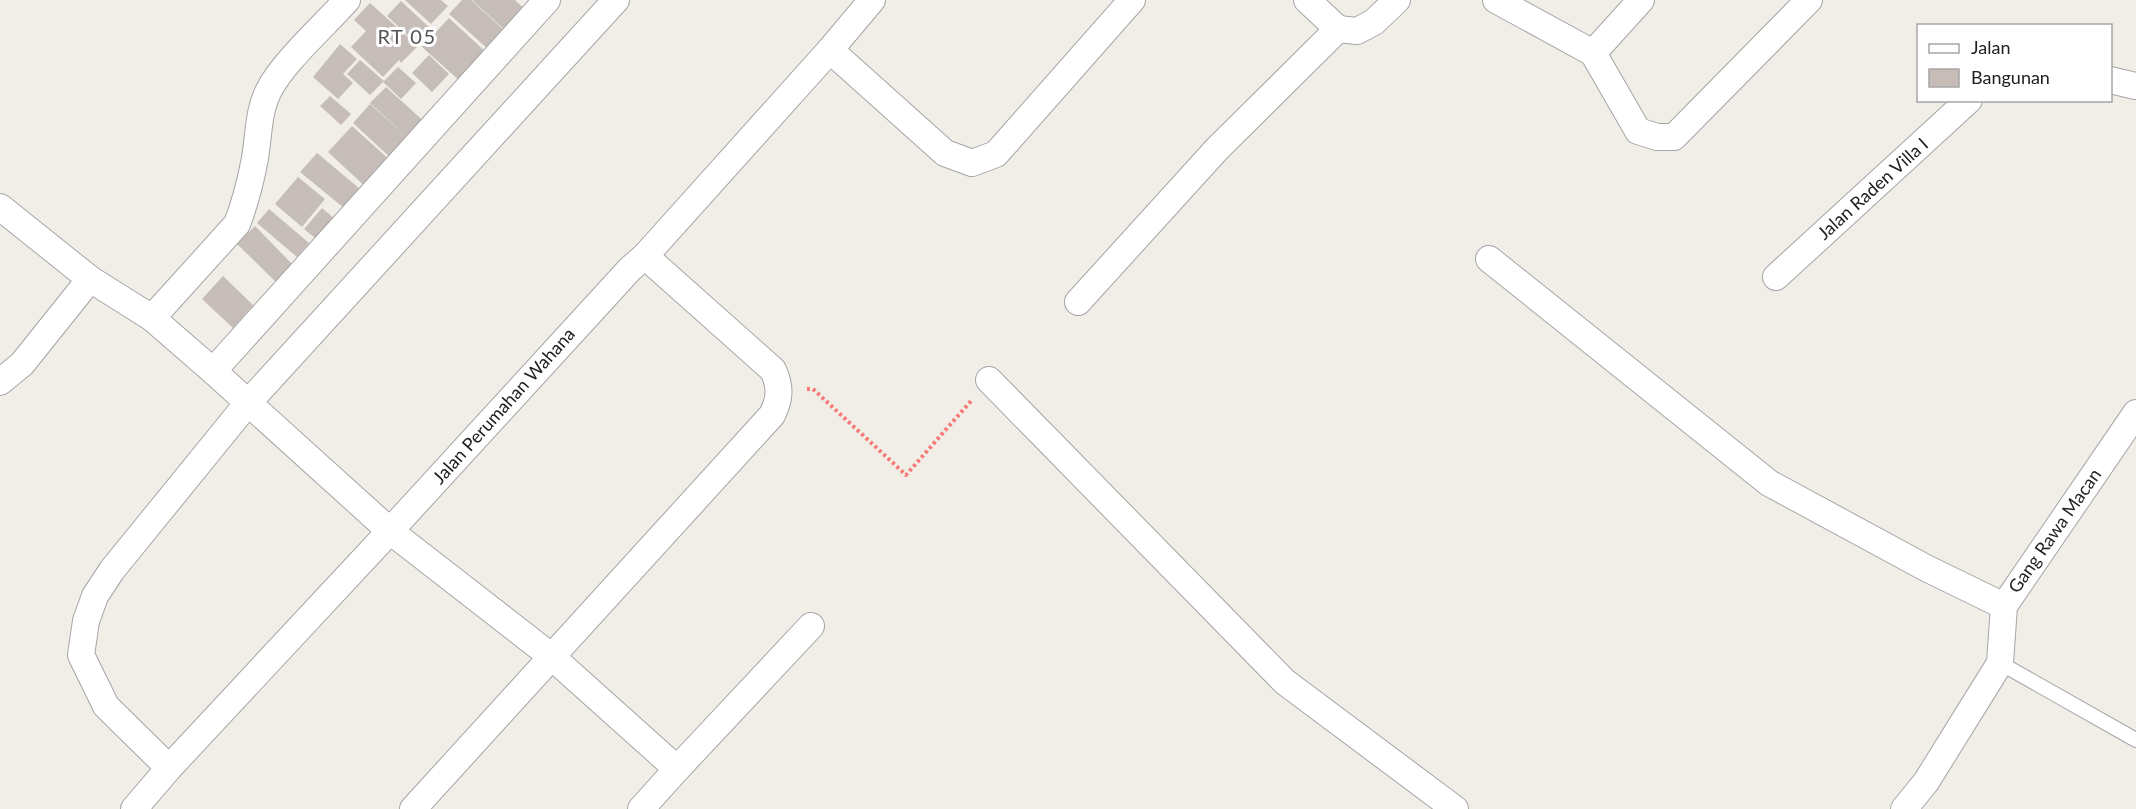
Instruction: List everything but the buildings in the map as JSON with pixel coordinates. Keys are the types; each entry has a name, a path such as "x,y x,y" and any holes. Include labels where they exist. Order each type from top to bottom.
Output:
{"street":[{"path":"152,318 237,224 244,206 255,158 261,111 268,91 281,71 348,0"},
{"path":"213,371 547,0"},
{"path":"169,768 106,706 81,655 86,621 94,596 112,570 247,404 616,0"},
{"name":"Jalan Perumahan Wahana","path":"134,809 169,768 630,269 645,256 872,0"},
{"path":"830,50 945,153 972,163 996,154 1132,0"},
{"path":"1307,0 1338,29 1357,31 1374,22 1397,0"},
{"path":"1496,0 1593,53 1638,131 1657,137 1674,136 1809,0"},
{"path":"1593,53 1641,0"},
{"path":"1078,302 1217,149 1338,29"},
{"path":"2112,80 2136,86"},
{"name":"Jalan Raden Villa I","path":"1776,277 1967,102"},
{"path":"0,207 90,279 152,318 390,531 552,657 677,769"},
{"path":"412,809 772,416 780,393 773,370 645,256"},
{"path":"1489,259 1769,483 1926,568 2004,606"},
{"path":"0,382 22,364 90,279"},
{"path":"989,380 1285,682 1451,808"},
{"name":"Gang Rawa Macan","path":"1904,809 1926,782 2000,663 2004,606 2136,413"},
{"path":"641,809 810,627"}],"lane":[{"path":"2000,663 2136,740"}],"path":[{"path":"780,393 813,389 906,476 989,380"}],"district":[{"name":"RT 05","path":"407,37"}]}
